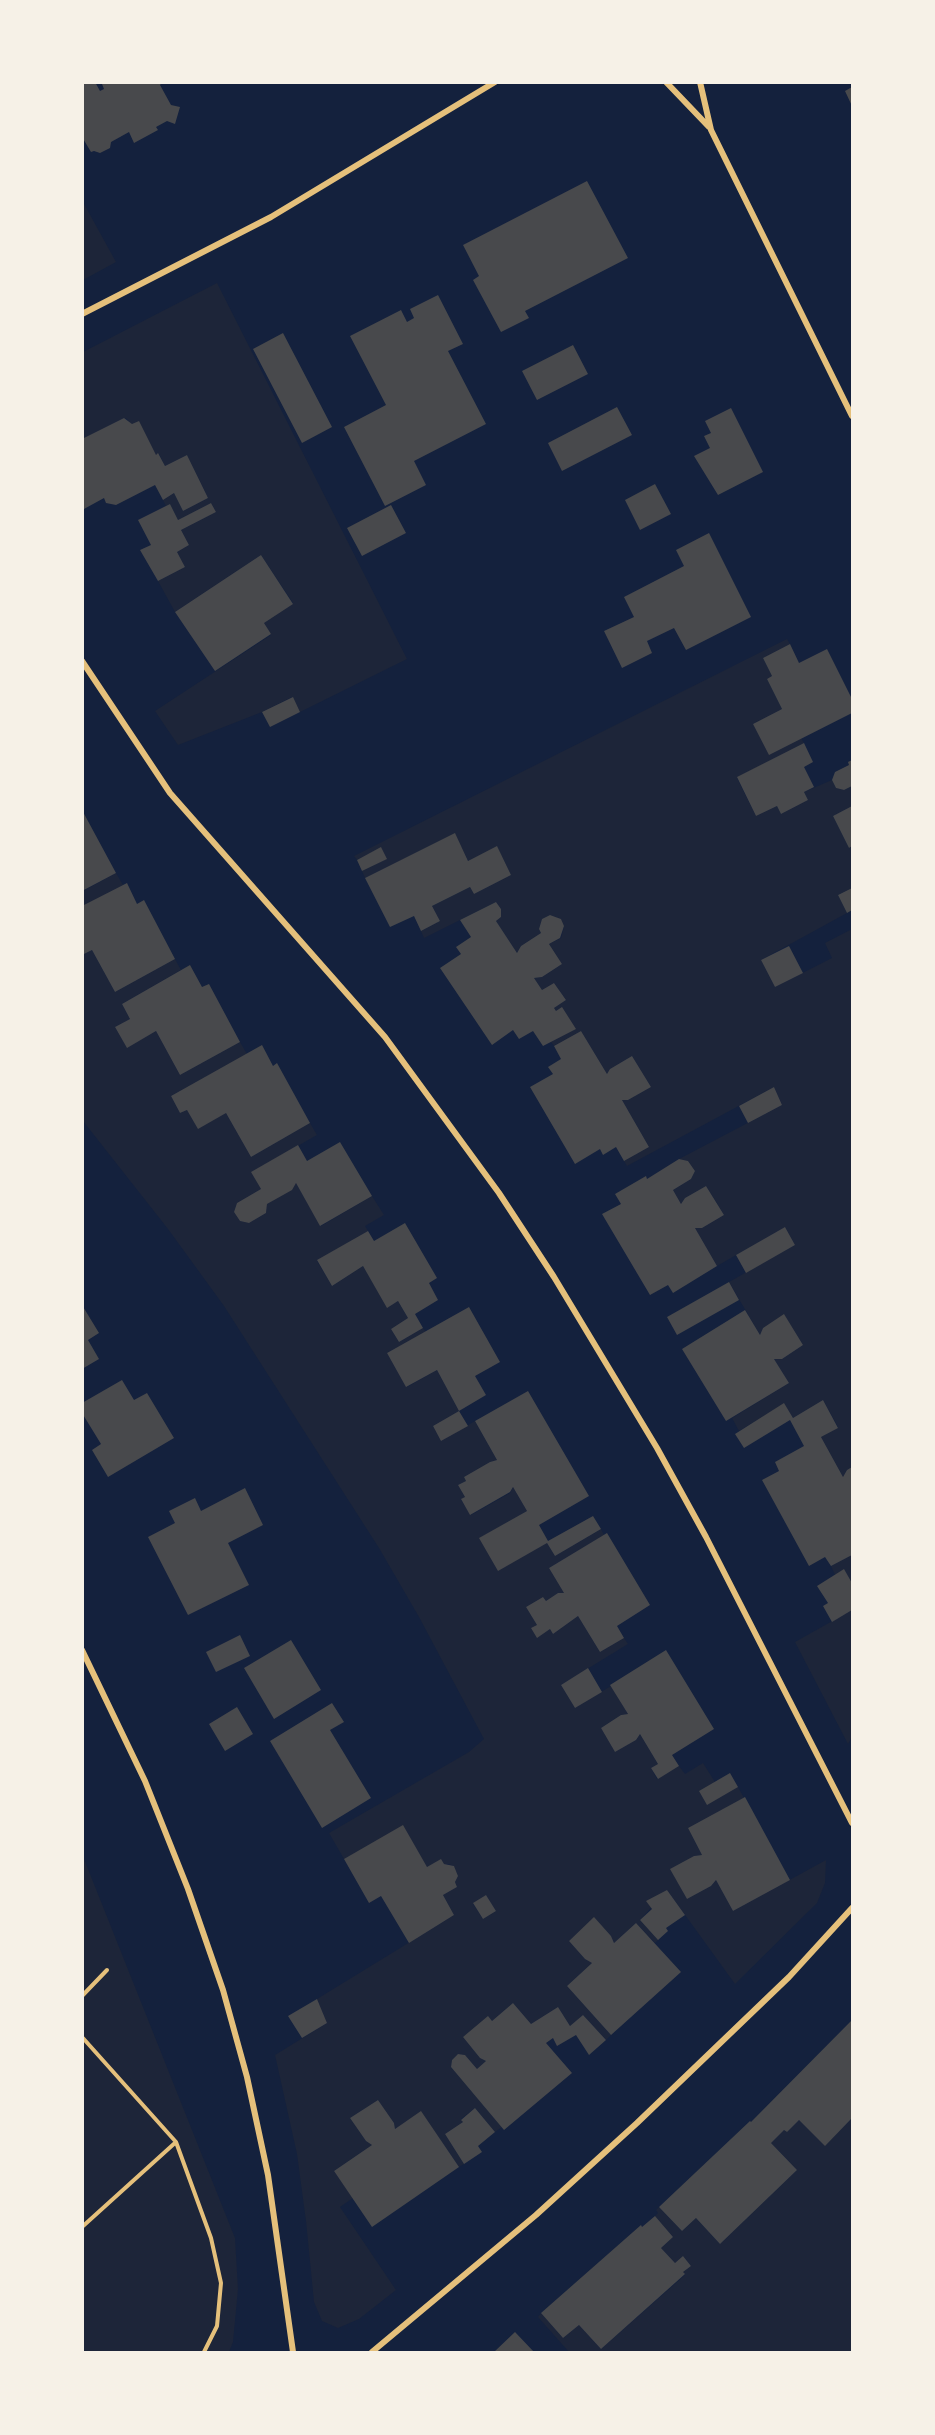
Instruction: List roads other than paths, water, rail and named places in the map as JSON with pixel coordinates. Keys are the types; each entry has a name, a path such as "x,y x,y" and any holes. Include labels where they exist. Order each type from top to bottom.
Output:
{"street":[{"path":"82,314 271,218 495,82"},
{"path":"666,82 711,130"},
{"path":"700,82 711,130 852,416"},
{"path":"82,662 170,793 385,1037 499,1193 554,1276 657,1448 717,1558 852,1823"},
{"path":"82,1650 124,1733 149,1791 188,1889 223,1990 247,2077 268,2175 293,2352"},
{"path":"372,2352 589,2168 789,1977 852,1908"}]}
